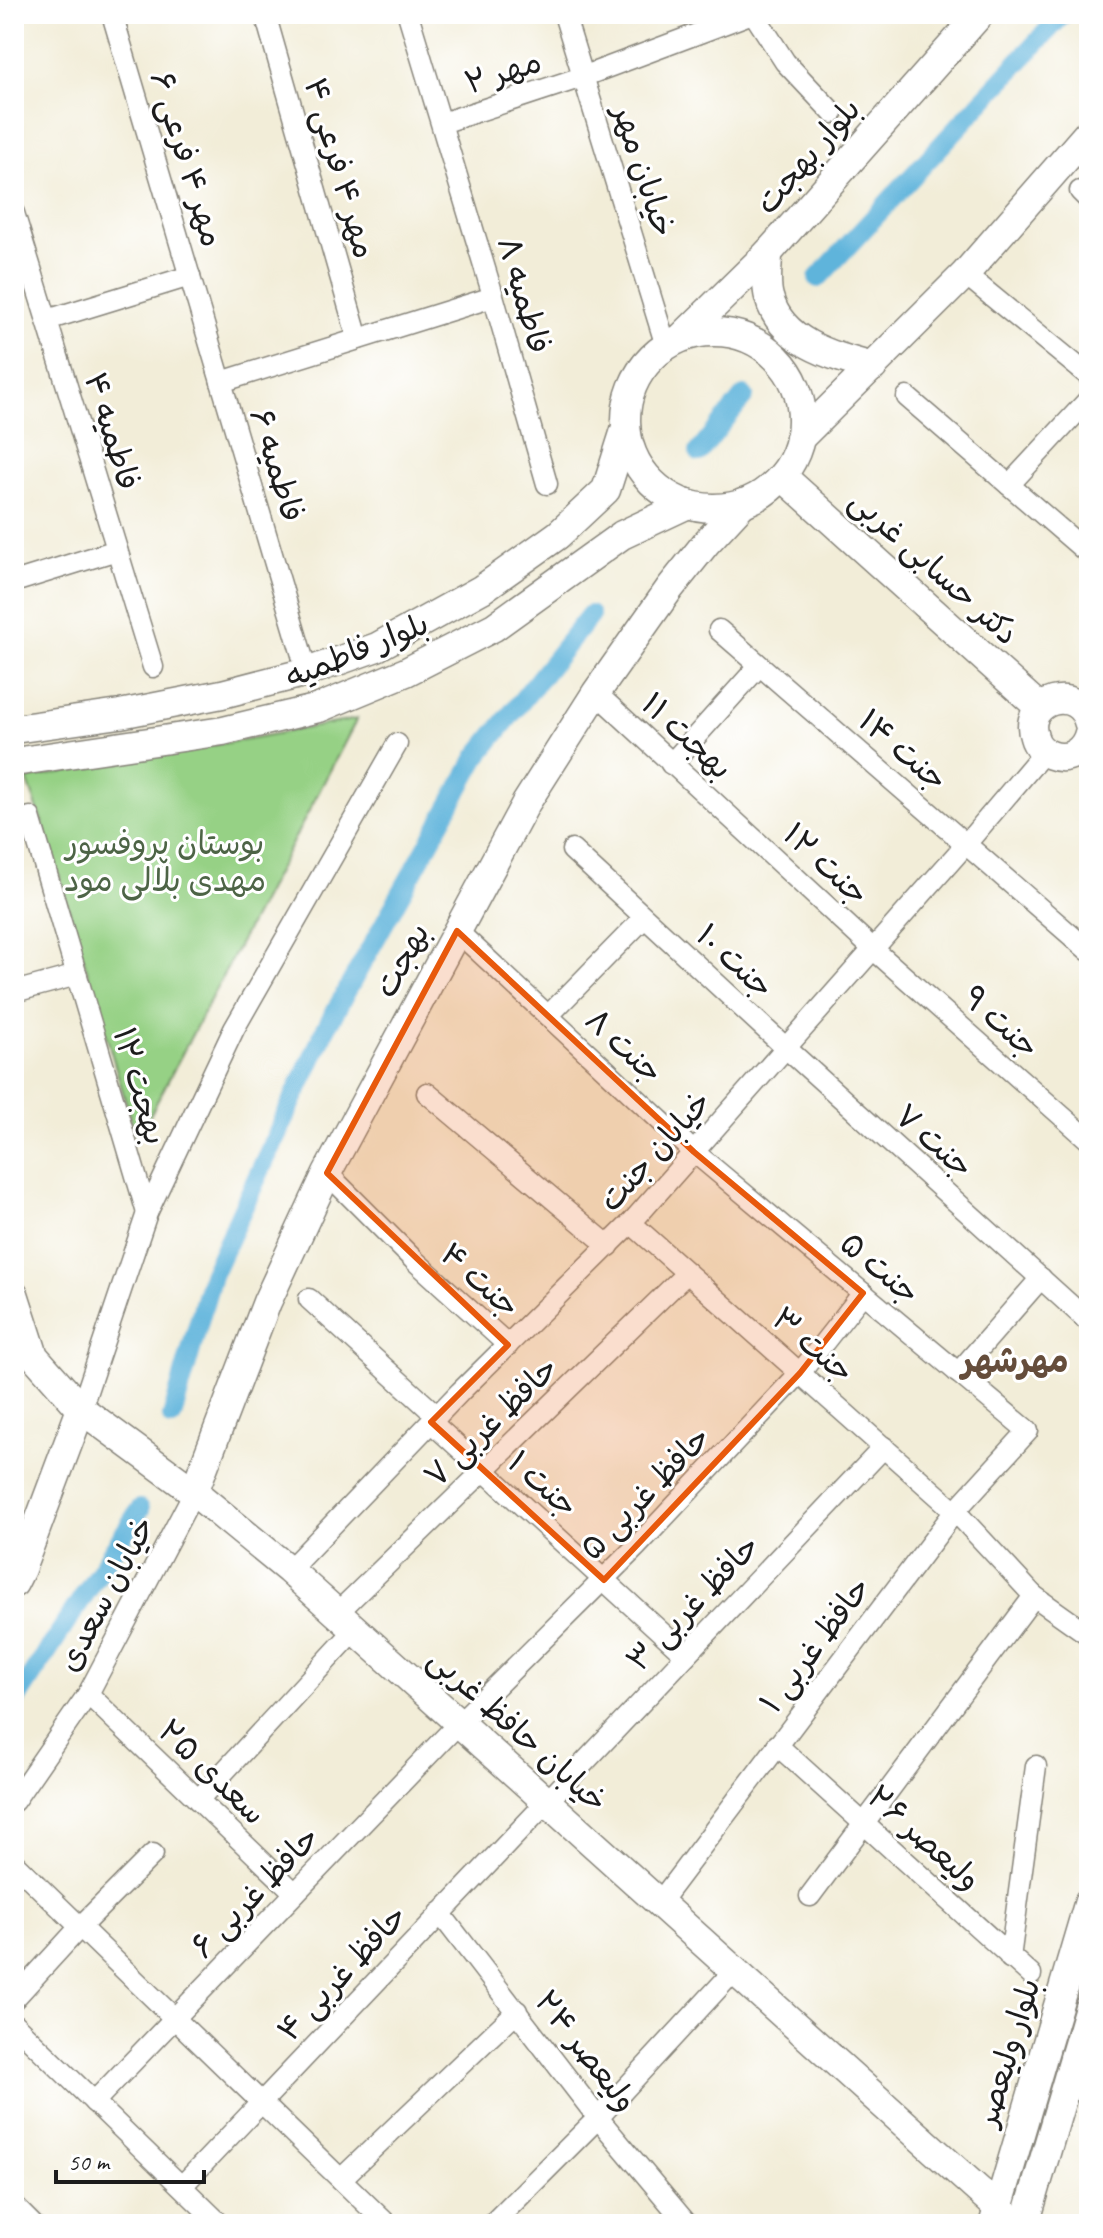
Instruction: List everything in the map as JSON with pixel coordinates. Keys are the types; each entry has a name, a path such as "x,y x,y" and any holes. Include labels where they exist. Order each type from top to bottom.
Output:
{"main road":[{"name":"بلوار بهجت","path":"674,341 768,253 980,14"},
{"path":"800,438 965,274 1089,132"},
{"path":"768,253 768,296 781,322 802,340 826,354 873,367"},
{"path":"719,331 755,341 784,366 800,400 797,452 782,476 764,492 743,503 716,508 688,504 669,496 640,467 630,448 626,427 628,399 639,373 674,341 719,331"},
{"name":"بلوار فاطمیه","path":"14,729 120,714 222,694 307,672 377,647 482,589 558,535 606,490 626,427"},
{"name":"دکتر حسابی غربی","path":"782,476 1040,708"},
{"name":"بهجت","path":"194,1492 267,1302 327,1173 526,803 596,693 670,588 743,503"},
{"name":"بلوار فاطمیه","path":"14,762 223,731 319,708 406,672 494,627 622,535 688,504"},
{"path":"1054,700 1070,701 1086,726 1068,756 1052,756 1037,745 1032,726 1040,708 1054,700"},
{"name":"خیابان حافظ غربی","path":"14,1294 34,1356 81,1409 194,1492 289,1570 734,1971 1002,2219"},
{"path":"14,1583 81,1409"},
{"name":"بلوار ولیعصر","path":"1002,2219 1089,1901"},
{"name":"بلوار ولیعصر","path":"1025,2224 1083,2049 1089,2007"}],"street":[{"name":"مهر ۴ فرعی ۶","path":"112,14 190,276"},
{"name":"مهر ۴ فرعی ۴","path":"265,14 358,339"},
{"name":"فاطمیه ۸","path":"408,14 547,484"},
{"name":"خیابان مهر","path":"564,14 582,77 674,341"},
{"path":"752,14 785,62 833,113"},
{"name":"مهر ۲","path":"442,123 582,77 752,14"},
{"name":"فاطمیه ۴","path":"14,213 153,667"},
{"path":"965,274 1089,376"},
{"path":"47,320 190,276"},
{"name":"فاطمیه ۶","path":"190,276 307,672"},
{"path":"221,382 493,297"},
{"path":"907,397 1089,554"},
{"path":"1009,485 1089,399"},
{"path":"14,582 117,550"},
{"name":"جنت ۱۴","path":"719,630 1089,951"},
{"path":"671,764 759,666"},
{"name":"بهجت ۱۱","path":"596,693 738,823"},
{"path":"81,1409 147,1213 234,1029 397,744"},
{"name":"خیابان جنت","path":"289,1570 434,1419 631,1223 1044,752"},
{"name":"بهجت ۱۲","path":"30,817 147,1213"},
{"name":"جنت ۱۲","path":"738,823 873,949"},
{"name":"جنت ۱۰","path":"572,850 786,1048"},
{"path":"548,1016 644,918"},
{"name":"جنت ۸","path":"457,931 694,1152"},
{"name":"جنت ۹","path":"873,949 1089,1140"},
{"path":"14,992 77,975"},
{"name":"جنت ۷","path":"786,1048 1089,1322"},
{"path":"427,1093 609,1246"},
{"name":"جنت ۵","path":"694,1152 1028,1431"},
{"name":"جنت ۴","path":"327,1173 413,1259 508,1345"},
{"name":"جنت ۳","path":"631,1223 955,1511 1034,1596 1089,1635"},
{"name":"حافظ غربی ۷","path":"198,1800 346,1622 484,1471 687,1273"},
{"path":"958,1373 1041,1278"},
{"name":"حافظ غربی ۵","path":"459,1723 604,1580 800,1373 863,1293"},
{"name":"جنت ۱","path":"309,1299 484,1471 686,1655"},
{"name":"حافظ غربی ۱","path":"659,1903 955,1511 1028,1431"},
{"name":"حافظ غربی ۳","path":"546,1801 884,1447"},
{"name":"خیابان سعدی","path":"14,1801 88,1694 194,1492"},
{"path":"810,1896 1034,1596"},
{"name":"سعدی ۲۵","path":"88,1694 295,1893"},
{"name":"حافظ غربی ۶","path":"94,2102 459,1723"},
{"name":"ولیعصر ۲۶","path":"777,1745 1031,1975"},
{"path":"1010,1958 1036,1766"},
{"name":"حافظ غربی ۴","path":"182,2186 546,1801"},
{"path":"14,1999 153,1854"},
{"path":"14,1863 387,2224"},
{"name":"ولیعصر ۲۴","path":"440,1913 598,2118 687,2224"},
{"path":"492,2224 598,2118 734,1971"},
{"path":"341,2179 517,2011"},
{"path":"14,2024 220,2224"},
{"path":"14,2206 32,2224"}],"highlighted area":[{"path":"457,931 694,1152 863,1293 800,1373 604,1580 431,1422 508,1345 327,1173"}],"green space":[{"name":"بوستان پروفسور مهدی بلالی مود","path":"357,719 137,1140 51,848 27,779"}],"waterway":[{"path":"818,278 1063,14"},
{"path":"699,452 744,396"},
{"path":"172,1417 212,1275 327,1026 477,757 590,615"},
{"path":"14,1703 140,1509"}],"district":[{"name":"مهرشهر","path":"1015,1360"}]}
